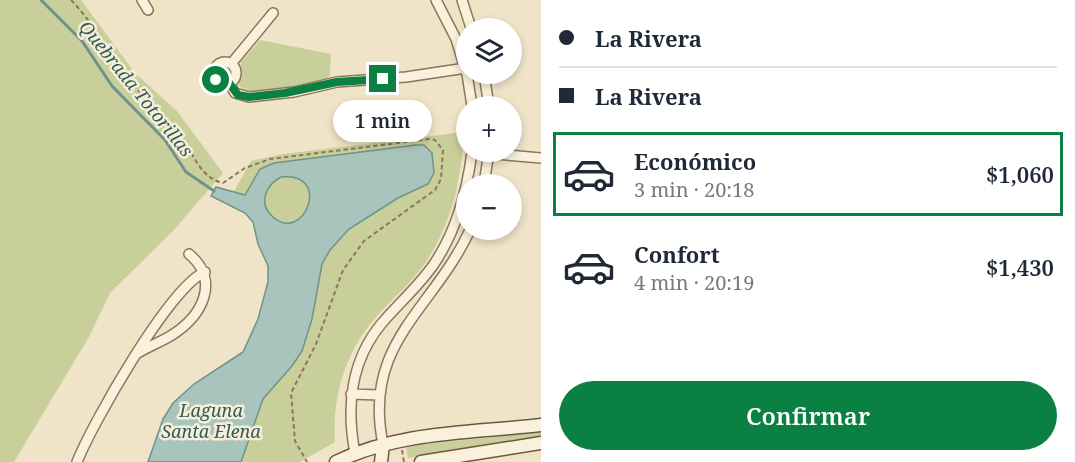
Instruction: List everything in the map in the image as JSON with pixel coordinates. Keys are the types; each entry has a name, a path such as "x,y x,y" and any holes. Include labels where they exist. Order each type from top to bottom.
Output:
{"street":[{"path":"142,0 148,10"},
{"path":"436,0 456,39"},
{"path":"462,0 468,18"},
{"path":"231,64 273,13"},
{"path":"231,64 220,63 214,72 218,82 229,83 238,95 256,97 337,82 456,71"},
{"path":"229,83 236,74 231,64"},
{"path":"522,156 541,158"},
{"path":"355,453 350,421 351,394 359,364 372,336 427,274 447,240 463,200 470,162"},
{"path":"381,462 383,444 379,395 384,369 398,337 448,270 464,240"},
{"path":"136,355 171,335 194,315 206,290 205,272 189,254"},
{"path":"77,462 136,355 164,313 194,279 205,272"},
{"path":"351,394 379,395"},
{"path":"336,462 383,444 411,438 541,425"},
{"path":"421,462 541,442"}],"path":[{"path":"71,0 95,28 138,91 180,135 203,171 216,181 224,183 245,168 270,159 430,139 435,140 443,150 441,179 435,190 364,241 343,270 316,344 291,393 295,441 307,462"}],"green space":[{"path":"0,0 81,0 135,73 177,111 223,173 173,231 110,293 89,337 14,462 0,462"},
{"path":"260,40 331,54 330,75 327,79 281,90 257,92 246,90 238,85 241,62"},
{"path":"456,133 456,162 461,162 459,174 456,174 456,190 451,210 439,240 419,271 366,329 349,359 343,374 336,408 335,442 300,462 148,462 163,419 173,403 194,384 243,352 258,319 268,282 268,266 258,244 253,222 245,213 227,204 251,161 283,154"},
{"path":"541,432 541,437 408,458 406,446"}],"water":[{"name":"Laguna Santa Elena","path":"424,145 432,153 434,173 428,184 398,198 349,229 330,250 322,264 312,319 302,351 263,399 241,462 148,462 163,419 173,403 194,384 243,352 258,319 268,282 268,266 258,244 253,222 245,213 211,196 216,187 245,195 260,169 274,163","holes":["281,177 297,178 306,185 309,195 308,206 303,215 294,222 284,223 268,211 265,206 266,195 271,185"]}],"waterway":[{"name":"Quebrada Totorillas","path":"41,0 82,41 112,86 165,140 186,172 214,191"}],"route":[{"path":"216,80 221,84 229,83 238,95 249,97 285,93 351,80 383,79"}]}
